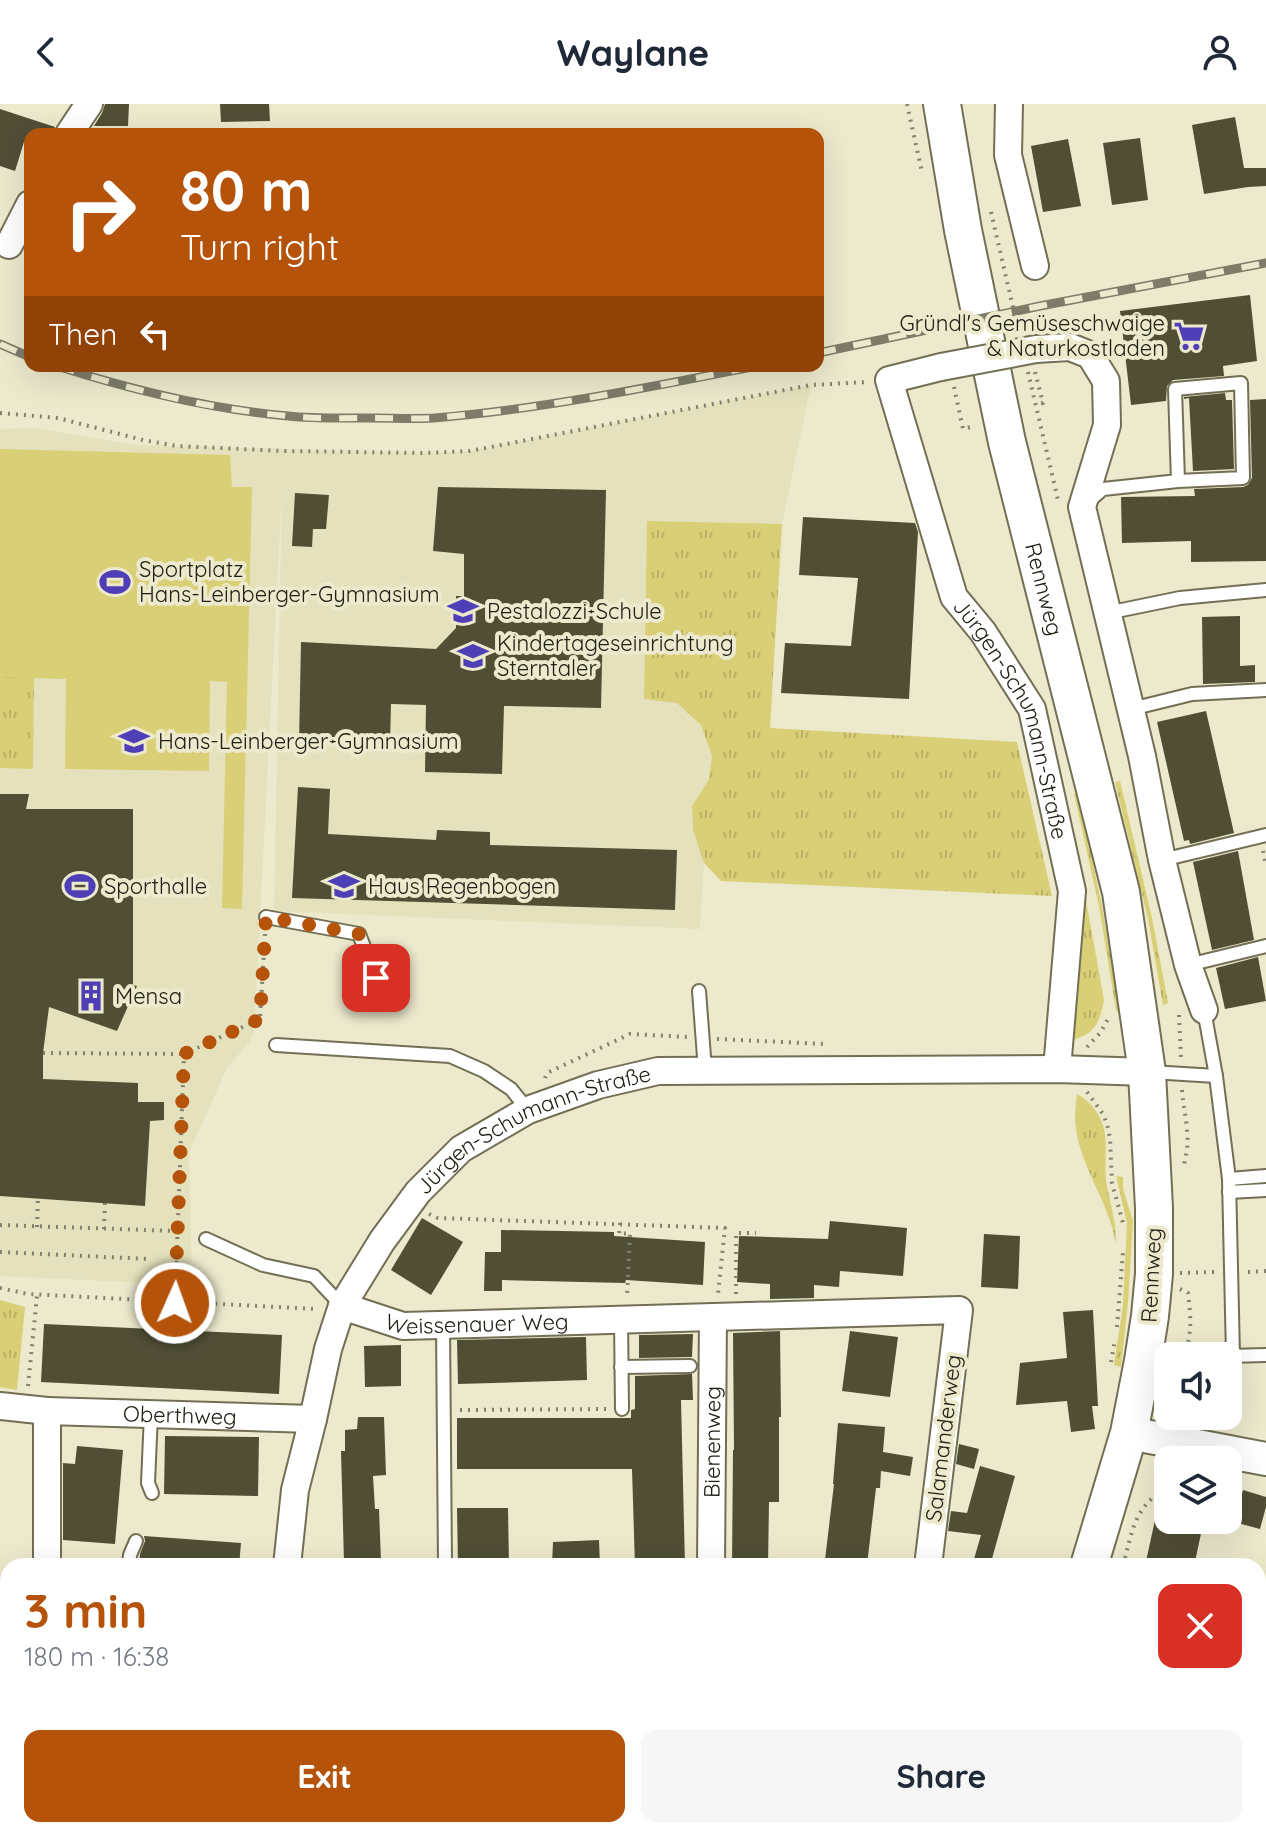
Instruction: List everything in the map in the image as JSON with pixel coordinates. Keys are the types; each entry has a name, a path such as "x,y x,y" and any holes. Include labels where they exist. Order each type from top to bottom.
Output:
{"main road":[{"name":"Rennweg","path":"942,104 963,230 1007,442 1121,892 1147,1072 1154,1208 1156,1342"},
{"name":"Rennweg","path":"1091,1558 1129,1433 1154,1365"}],"street":[{"path":"73,128 89,104"},
{"path":"1009,104 1008,155 1035,266"},
{"path":"9,245 24,216"},
{"path":"889,380 1028,350 1070,347 1090,355 1106,381 1107,425 1070,504 1107,613 1142,756 1162,860 1188,965 1204,1010"},
{"name":"Jürgen-Schumann-Straße","path":"889,380 954,597 983,632 1032,709 1072,891 1065,1063"},
{"name":"Jürgen-Schumann-Straße","path":"288,1558 295,1490 328,1349 342,1306 382,1241 418,1192 461,1149 528,1110 598,1085 655,1071 1065,1063 1147,1072"},
{"name":"Weissenauer Weg","path":"342,1306 403,1326 959,1310"},
{"name":"Salamanderweg","path":"929,1558 959,1310"},
{"name":"Bienenweg","path":"711,1558 724,1316"},
{"path":"24,1409 46,1558"},
{"name":"Oberthweg","path":"24,1409 313,1419"},
{"path":"1129,1433 1266,1459"}],"lane":[{"path":"1070,504 1103,489 1243,478 1241,383 1175,389 1178,481"},
{"path":"1107,613 1180,598 1266,590"},
{"path":"1131,709 1192,694 1266,690"},
{"path":"1162,860 1266,835"},
{"path":"266,917 359,934 376,978"},
{"path":"1188,965 1266,946"},
{"path":"699,991 705,1070"},
{"path":"1204,1010 1216,1076 1229,1185 1230,1342"},
{"path":"276,1045 450,1056 484,1071 511,1089 528,1110"},
{"path":"1147,1072 1216,1076"},
{"path":"1229,1185 1266,1176"},
{"path":"1229,1185 1266,1190"},
{"path":"206,1239 263,1265 314,1276 342,1306"},
{"path":"621,1319 622,1409"},
{"path":"443,1324 445,1558"},
{"path":"1242,1356 1266,1355"},
{"path":"621,1367 690,1366"},
{"path":"151,1414 148,1483 152,1493"},
{"path":"130,1558 136,1541"}],"path":[{"path":"907,104 924,182"},
{"path":"989,201 1043,403 1036,404"},
{"path":"1028,350 1036,404 1070,504"},
{"path":"945,366 963,429"},
{"path":"0,413 58,418 177,446 425,453 470,451 811,385 889,380"},
{"path":"43,1053 184,1054 260,1019 266,917"},
{"path":"1110,1006 1110,1016 1101,1032 1082,1052 1065,1063 1107,1124 1112,1183 1124,1225"},
{"path":"528,1110 547,1073 630,1034 833,1044"},
{"path":"175,1303 184,1054"},
{"path":"37,1227 38,1199"},
{"path":"104,1229 105,1203"},
{"path":"408,1205 438,1218 725,1228 717,1307 724,1316"},
{"path":"620,1223 619,1234 630,1233 627,1291"},
{"path":"0,1225 177,1231"},
{"path":"724,1316 736,1233 756,1233"},
{"path":"1109,1373 1117,1326 1124,1239"},
{"path":"0,1252 149,1259"},
{"path":"1154,1274 1266,1271"},
{"path":"1154,1274 1188,1293 1191,1333 1189,1342"},
{"path":"0,1288 37,1295 175,1303 311,1310 342,1306"},
{"path":"24,1409 37,1295"},
{"path":"444,1410 622,1409"},
{"path":"1125,1558 1133,1526 1142,1507 1154,1495"}],"shaded area":[{"path":"811,385 782,524 648,521 644,698 677,703 701,725 712,756 709,779 692,806 693,830 704,863 700,929 274,911 282,490 254,1031 250,1042 228,1066 189,1152 192,1285 0,1276 0,429 35,428 135,445 425,453 470,451"}],"green space":[{"name":"Sportplatz Hans-Leinberger-Gymnasium","path":"0,449 230,455 232,487 252,487 242,909 222,908 227,682 210,681 209,771 65,769 66,679 0,677"},
{"path":"647,521 782,524 770,728 1017,742 1052,896 721,881 704,863 693,830 692,806 709,779 712,756 701,725 677,703 644,699"},
{"path":"0,677 34,677 33,769 0,768"},
{"path":"1120,781 1152,918 1168,1003 1163,1005 1148,919 1115,782"},
{"path":"1078,793 1102,906 1120,1015 1116,1010 1099,906 1074,794"},
{"path":"1082,878 1104,1000 1092,1030 1063,1042"},
{"path":"1077,1094 1095,1110 1104,1130 1106,1180 1116,1244 1107,1212 1081,1151 1075,1119"},
{"path":"1116,1176 1123,1177 1123,1189 1133,1221 1121,1367 1114,1365 1123,1306 1127,1223"},
{"path":"0,1300 25,1307 17,1390 0,1387"}],"building":[{"path":"105,104 129,104 128,126 94,126"},
{"path":"220,104 269,104 270,121 221,122"},
{"path":"0,109 55,127 24,128 24,142 15,171 0,166"},
{"path":"1235,117 1244,168 1266,168 1266,186 1204,194 1192,125"},
{"path":"1140,138 1148,200 1112,205 1103,143"},
{"path":"1068,139 1081,206 1043,212 1031,146"},
{"name":"Gründl's Gemüseschwaige & Naturkostladen","path":"1250,295 1257,361 1223,366 1224,376 1173,380 1167,386 1166,401 1131,405 1120,311"},
{"path":"1225,393 1226,400 1232,400 1234,469 1193,471 1189,398 1184,397"},
{"path":"1266,399 1266,561 1191,562 1191,541 1122,543 1121,497 1195,496 1194,489 1248,485 1252,478 1250,400"},
{"path":"438,487 606,490 601,708 504,706 502,774 425,772 426,705 391,704 390,744 299,743 301,642 436,649 456,628 456,596 464,596 464,554 433,551"},
{"path":"295,493 329,495 326,529 313,529 312,547 292,546"},
{"path":"803,517 915,523 918,532 909,699 781,693 785,643 851,646 858,578 799,575"},
{"path":"1240,616 1240,666 1255,665 1255,682 1203,684 1202,617"},
{"path":"1206,711 1234,833 1190,844 1189,840 1184,841 1157,722"},
{"path":"298,787 330,789 328,834 436,840 437,830 490,832 490,845 677,850 675,910 292,898"},
{"path":"0,794 29,794 26,809 133,809 133,985 137,986 117,1031 49,1007 43,1079 138,1083 138,1102 164,1102 164,1120 150,1121 145,1206 0,1196"},
{"path":"1238,851 1254,940 1212,950 1193,862"},
{"path":"1258,957 1266,1001 1225,1009 1216,968"},
{"path":"422,1218 463,1242 431,1295 391,1270"},
{"path":"830,1221 907,1228 903,1276 840,1271 839,1287 814,1285 814,1298 770,1299 770,1284 737,1282 739,1236 828,1239"},
{"path":"501,1230 614,1232 614,1236 705,1242 703,1285 626,1280 625,1283 502,1280 502,1291 484,1291 485,1252 501,1252"},
{"path":"984,1234 1020,1236 1018,1289 981,1287"},
{"path":"1093,1310 1098,1406 1092,1406 1095,1429 1071,1432 1067,1401 1016,1405 1020,1363 1067,1358 1063,1312"},
{"path":"44,1324 282,1335 279,1394 41,1382"},
{"path":"780,1331 779,1502 769,1502 768,1558 732,1558 733,1333"},
{"path":"850,1331 898,1337 890,1397 842,1391"},
{"path":"693,1334 692,1357 639,1358 639,1335"},
{"path":"586,1337 587,1380 458,1384 457,1340"},
{"path":"401,1345 401,1386 365,1387 364,1346"},
{"path":"692,1374 693,1400 681,1400 685,1558 635,1558 632,1469 457,1469 457,1418 631,1418 631,1410 635,1409 635,1376"},
{"path":"358,1417 384,1417 386,1475 373,1476 375,1509 379,1509 381,1558 344,1558 341,1451 345,1451 345,1430 357,1429"},
{"path":"838,1423 885,1427 883,1452 913,1457 910,1476 881,1471 868,1558 825,1558"},
{"path":"165,1436 259,1437 258,1496 164,1494"},
{"path":"959,1444 979,1449 974,1469 956,1464"},
{"path":"77,1446 123,1450 115,1544 63,1540 63,1463 75,1464"},
{"path":"980,1466 1015,1476 992,1558 974,1558 981,1535 948,1531 951,1511 967,1513"},
{"path":"1243,1490 1266,1497 1260,1529 1242,1524"},
{"path":"457,1508 508,1508 509,1558 458,1558"},
{"path":"1154,1525 1154,1534 1201,1534 1196,1558 1147,1558"},
{"path":"144,1536 241,1543 240,1558 140,1558"},
{"path":"599,1540 600,1558 552,1558 553,1542"}],"railway":[{"path":"824,352 1266,263"},
{"path":"0,344 24,354"},
{"path":"77,372 142,391 229,409 309,418 434,418 475,414 556,403 726,372"}],"place":[{"name":"Gründl's Gemüseschwaige & Naturkostladen","path":"1189,336"},
{"name":"Sportplatz Hans-Leinberger-Gymnasium","path":"115,582"},
{"name":"Pestalozzi-Schule","path":"463,611"},
{"name":"Kindertageseinrichtung Sterntaler","path":"473,656"},
{"name":"Hans-Leinberger-Gymnasium","path":"134,741"},
{"name":"Sporthalle","path":"80,886"},
{"name":"Haus Regenbogen","path":"344,886"},
{"name":"Mensa","path":"91,996"}],"route":[{"path":"175,1303 184,1054 260,1019 266,917 359,934 376,978"}]}
